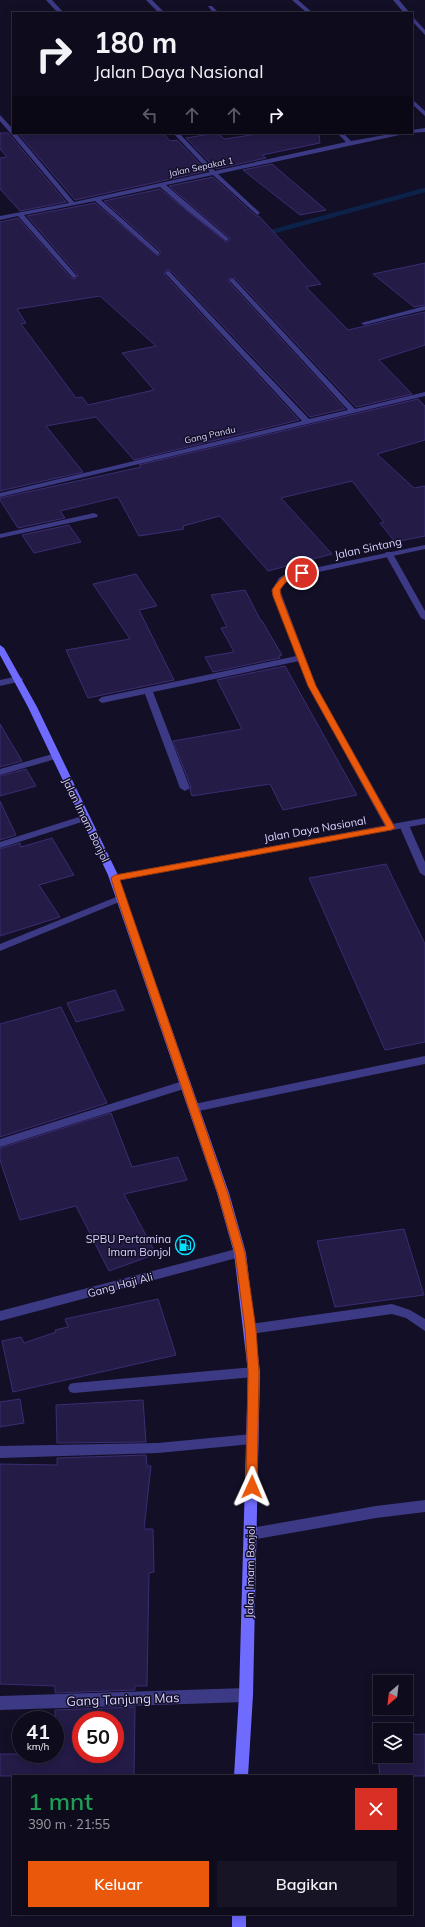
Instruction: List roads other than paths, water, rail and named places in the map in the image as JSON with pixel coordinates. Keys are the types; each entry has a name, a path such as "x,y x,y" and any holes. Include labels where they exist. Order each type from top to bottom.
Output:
{"main road":[{"name":"Jalan Imam Bonjol","path":"0,648 19,679 115,878 223,1194 240,1253 254,1372 246,1695 241,1775"},
{"path":"240,1915 240,1927"}],"street":[{"path":"49,0 60,12"},
{"path":"149,0 161,12"},
{"path":"295,0 309,12"},
{"path":"396,0 407,12"},
{"path":"210,8 215,12"},
{"path":"413,19 425,32"},
{"path":"413,102 425,114"},
{"path":"0,117 12,132"},
{"path":"413,132 425,130"},
{"path":"14,134 73,204"},
{"path":"177,134 214,173 257,213"},
{"path":"341,134 350,143"},
{"name":"Jalan Sepakat 1","path":"0,218 162,185 350,143 400,134"},
{"path":"162,185 226,239"},
{"path":"96,199 157,253"},
{"path":"19,214 74,276"},
{"path":"168,273 307,422"},
{"path":"232,280 353,411"},
{"path":"364,322 425,308"},
{"name":"Gang Pandu","path":"0,495 425,394"},
{"path":"0,536 94,515"},
{"name":"Jalan Sintang","path":"391,828 312,686 276,590 282,580 288,576 425,547"},
{"path":"389,554 425,618"},
{"path":"102,700 301,658"},
{"path":"0,683 19,679"},
{"path":"148,691 185,788"},
{"path":"0,772 56,756"},
{"path":"0,845 85,818"},
{"name":"Jalan Daya Nasional","path":"115,878 425,821"},
{"path":"404,825 425,873"},
{"path":"0,948 121,898"},
{"path":"194,1108 425,1060"},
{"path":"0,1143 186,1084"},
{"name":"Gang Haji Ali","path":"0,1316 240,1253"},
{"path":"250,1329 392,1309 407,1312 418,1318 425,1326"},
{"path":"74,1388 254,1372"},
{"path":"0,1452 158,1448 252,1439"},
{"path":"251,1534 376,1512 425,1506"},
{"name":"Gang Tanjung Mas","path":"0,1703 246,1695"}],"waterway":[{"path":"264,234 425,190"}],"place":[{"name":"SPBU Pertamina Imam Bonjol","path":"185,1245"}]}
